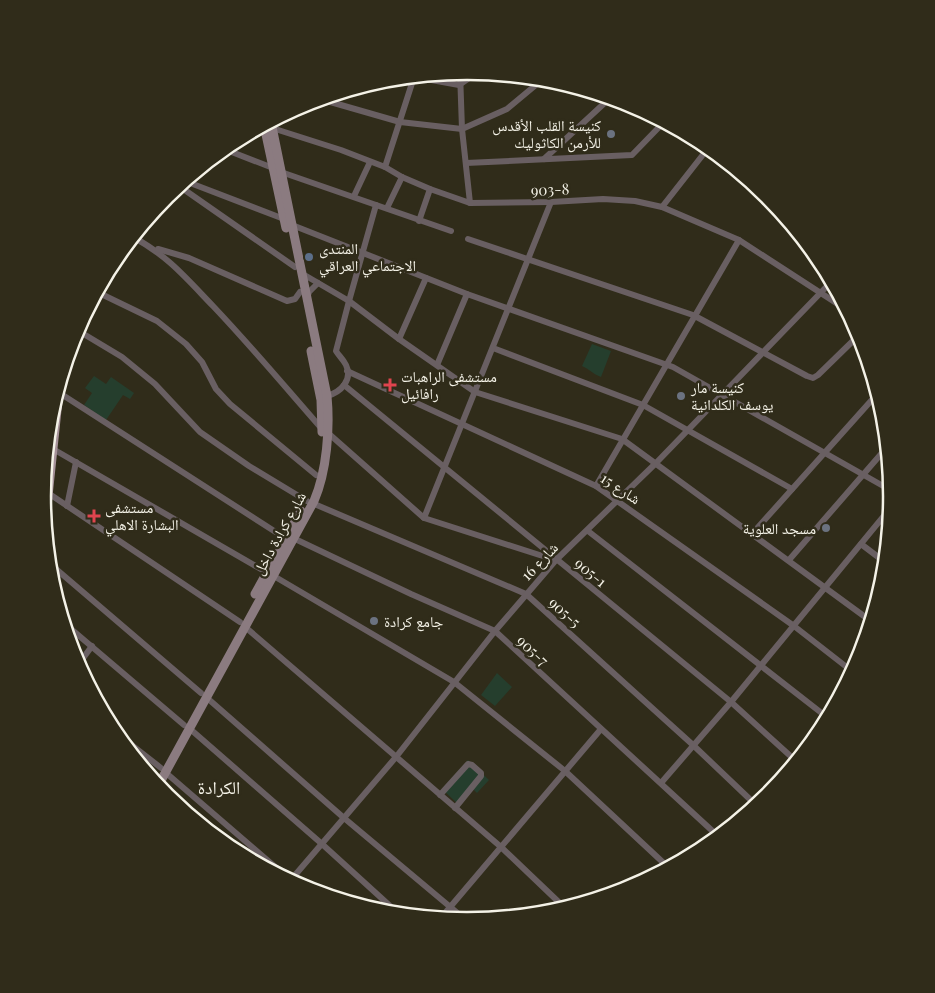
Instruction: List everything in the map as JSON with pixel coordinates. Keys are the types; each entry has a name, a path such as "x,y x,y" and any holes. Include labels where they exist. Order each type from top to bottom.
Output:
{"main road":[{"name":"شارع كرادة داخل","path":"159,775 320,481 327,396 268,131"},
{"name":"شارع كرادة داخل","path":"298,270 300,292 321,400 325,431 310,502"},
{"name":"شارع كرادة داخل","path":"161,777 163,770"}],"street":[{"path":"460,80 462,129 470,203"},
{"path":"438,81 460,85 467,80"},
{"path":"385,167 412,84"},
{"path":"332,103 400,122 462,129 507,110 535,86"},
{"path":"544,159 604,103"},
{"path":"466,163 632,155 659,127"},
{"name":"903-8","path":"274,128 341,150 385,167 402,177 430,189 470,203 604,199 635,201 662,207 739,240 836,303"},
{"path":"233,152 277,170 451,231"},
{"path":"662,207 704,154"},
{"path":"354,196 370,162"},
{"path":"387,208 402,177"},
{"path":"193,184 467,294 666,365 722,394 884,486"},
{"path":"419,221 430,189"},
{"path":"186,191 298,270 349,300 475,392 622,439 866,617"},
{"path":"424,518 551,202"},
{"path":"327,396 335,393 344,385 347,378 348,371 346,365 336,351 376,205"},
{"path":"468,239 694,316 813,378 853,340"},
{"path":"596,486 739,240"},
{"path":"139,241 170,261 325,431 424,518 556,560"},
{"path":"152,248 189,258 287,301 295,299 300,292"},
{"path":"400,339 426,278"},
{"path":"307,300 309,292 318,283"},
{"name":"شارع 16","path":"297,876 396,757 495,631 556,560 656,463 827,286"},
{"path":"437,365 467,294"},
{"path":"103,295 157,321 186,344 202,362 216,389 230,404 316,475"},
{"name":"905-5","path":"84,334 122,358 155,384 200,432 250,466 310,502 526,594 693,745 751,801"},
{"path":"492,348 643,405 792,489"},
{"name":"شارع 15","path":"348,371 596,486 794,626 847,667"},
{"name":"905-1","path":"344,385 731,702 792,757"},
{"name":"905-7","path":"64,392 289,538 495,631 714,832"},
{"path":"752,534 872,399"},
{"path":"54,450 454,682 565,771 664,863"},
{"path":"789,560 881,454"},
{"path":"67,506 76,462"},
{"path":"51,496 242,624 501,847 560,902"},
{"path":"661,783 762,665 883,517"},
{"path":"588,531 823,714"},
{"path":"861,544 879,558"},
{"path":"58,571 456,913"},
{"path":"74,632 187,726 390,906"},
{"path":"84,657 92,646"},
{"path":"446,912 602,729"},
{"path":"136,748 270,863"},
{"path":"440,795 468,764 472,765 481,776 455,808"}],"green space":[{"path":"592,344 611,351 601,377 582,366"},
{"path":"94,376 106,384 111,377 134,393 130,399 123,395 106,420 84,405 92,393 85,388"},
{"path":"497,673 512,687 495,706 481,695"},
{"path":"468,760 489,780 477,793 473,789 459,805 442,789"}],"place":[{"name":"كنيسة القلب الأقدس للأرمن الكاثوليك","path":"611,134"},
{"name":"المنتدى الاجتماعي العراقي","path":"309,257"},
{"name":"مستشفى الراهبات رافائيل","path":"390,385"},
{"name":"كنيسة مار يوسف الكلدانية","path":"681,396"},
{"name":"مستشفى البشارة الاهلي","path":"94,516"},
{"name":"مسجد العلوية","path":"826,528"},
{"name":"جامع كرادة","path":"374,621"}],"district":[{"name":"الكرادة","path":"219,787"}]}
